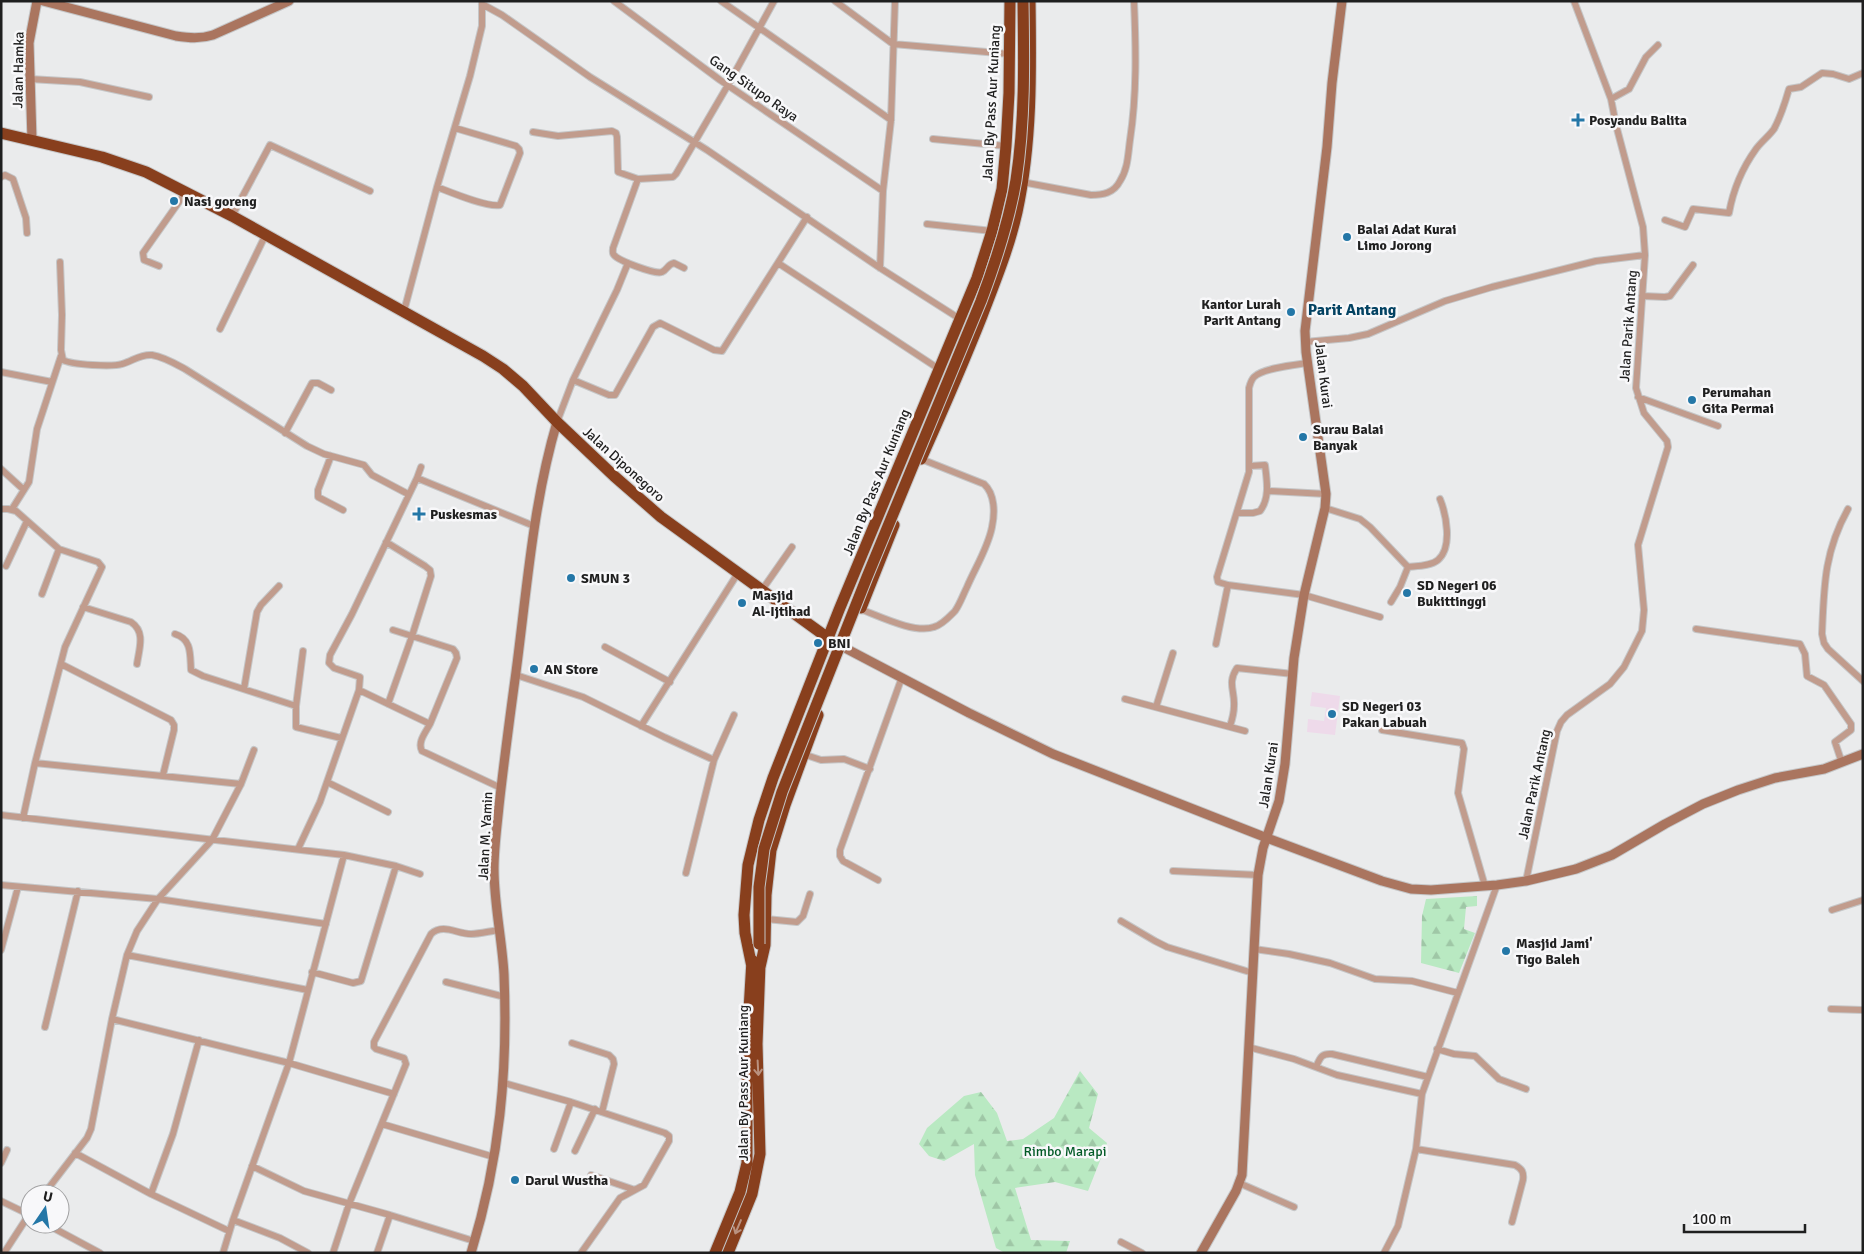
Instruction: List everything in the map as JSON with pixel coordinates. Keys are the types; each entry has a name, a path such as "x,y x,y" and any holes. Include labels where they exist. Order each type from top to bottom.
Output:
{"highway":[{"name":"Jalan By Pass Aur Kuniang","path":"756,967 748,954 744,916 748,865 773,778 828,638 977,278 992,231 1002,188 1006,146 1010,1"},
{"name":"Jalan By Pass Aur Kuniang","path":"715,1253 740,1192 747,1163 756,967 753,887 756,864 775,790 975,300 997,239 1003,216 1014,147 1018,1"},
{"name":"Jalan By Pass Aur Kuniang","path":"756,944 759,887 764,849 782,792 812,713 998,257 1014,189 1020,148 1023,91 1023,1"},
{"name":"Jalan By Pass Aur Kuniang","path":"756,967 764,951 766,888 771,850 803,754 921,459 972,342 998,275 1017,212 1022,182 1030,100 1030,1"},
{"name":"Jalan Diponegoro","path":"1,133 122,163 146,172 266,234 404,311 502,369 523,386 556,422 614,476 661,516 828,638"},
{"path":"872,534 888,542"},
{"name":"Jalan By Pass Aur Kuniang","path":"728,1253 752,1194 760,1154 760,1109 752,1044"}],"street":[{"name":"Jalan Hamka","path":"32,140 30,43 37,1"},
{"path":"43,1 176,36 193,38 213,35 289,1"},
{"name":"Gang Situpo Raya","path":"614,1 728,85 883,191"},
{"path":"721,1 891,120"},
{"path":"533,132 558,136 612,131 616,133 617,137 618,172 638,179 673,177 696,142 774,1"},
{"path":"835,1 893,44 1010,54"},
{"path":"880,268 883,191 891,120 896,1"},
{"path":"1022,182 1091,195 1101,195 1112,191 1120,182 1126,168 1134,117 1136,47 1134,1"},
{"name":"Jalan Kurai","path":"1201,1253 1239,1183 1243,1163 1258,875 1266,838 1279,801 1304,595 1326,508 1326,494 1305,342 1342,1"},
{"name":"Jalan Parik Antang","path":"1526,881 1557,730 1567,715 1610,684 1624,668 1642,630 1644,610 1638,545 1668,444 1644,413 1638,397 1636,375 1646,255 1643,227 1616,125 1611,98 1574,1"},
{"path":"404,311 470,76 482,26 482,3"},
{"path":"482,3 590,77 696,142 880,268 960,319"},
{"path":"1611,98 1629,89 1646,57 1658,45"},
{"path":"1665,220 1685,227 1693,209 1729,213 1732,198 1748,162 1756,148 1772,131 1782,113 1789,89 1801,87 1822,73 1834,74 1849,79 1863,73"},
{"path":"30,79 80,82 149,97"},
{"path":"437,188 478,202 495,206 500,205 520,153 516,146 455,128"},
{"path":"933,139 1006,146"},
{"path":"232,216 270,145 370,191"},
{"path":"1,177 5,175 13,179 26,218 28,233"},
{"path":"638,179 613,248 615,257 660,273 664,272 670,264 674,263 684,268"},
{"path":"158,266 144,260 143,253 186,192"},
{"path":"573,380 609,395 615,395 654,327 660,323 714,350 722,351 806,217"},
{"path":"927,224 992,231"},
{"path":"220,329 266,234"},
{"path":"1305,342 1349,338 1368,334 1445,301 1492,287 1596,261 1646,255"},
{"path":"12,510 29,482 37,429 61,356 60,262"},
{"path":"556,422 573,380 618,290 628,263"},
{"path":"778,263 939,369"},
{"path":"1642,296 1670,296 1693,265"},
{"path":"61,356 63,360 73,364 119,365 142,356 151,355 168,360 307,446 332,456 364,465 372,475 408,494"},
{"path":"1308,363 1261,373 1251,381 1250,466 1217,577 1218,582 1304,595 1380,617"},
{"path":"1,372 52,382"},
{"path":"285,433 312,383 318,383 331,390"},
{"path":"1638,397 1718,426"},
{"name":"Jalan M. Yamin","path":"471,1253 494,1157 504,1083 505,997 494,870 501,788 534,526 556,422"},
{"path":"332,456 318,490 318,497 343,510"},
{"path":"860,609 911,627 922,629 934,628 945,621 956,610 989,540 994,519 992,495 989,489 984,484 921,459"},
{"path":"1237,513 1253,513 1260,511 1264,506 1268,491 1265,465 1250,466"},
{"path":"298,849 320,802 359,690 360,677 334,668 329,663 329,660 421,467"},
{"path":"1,469 24,490"},
{"path":"417,478 534,526"},
{"path":"1268,491 1326,494"},
{"path":"1408,567 1430,564 1439,559 1445,548 1448,528 1446,513 1440,499"},
{"path":"1326,508 1360,519 1408,567"},
{"path":"1,509 12,510 59,549 102,565 102,570 65,647 23,818"},
{"path":"1848,509 1838,528 1827,564 1822,634 1828,649 1863,681"},
{"path":"6,566 27,521"},
{"path":"386,542 430,570 430,576 412,636 388,704"},
{"path":"762,590 792,547"},
{"path":"42,594 59,549"},
{"path":"1391,602 1400,587 1408,567"},
{"path":"641,726 738,574"},
{"path":"1216,644 1228,585"},
{"path":"244,688 258,612 279,586"},
{"path":"83,607 131,622 136,626 140,632 141,640 137,664"},
{"path":"1696,628 1800,644 1804,654 1807,676 1824,685 1851,724 1851,730 1835,742 1842,764"},
{"path":"393,630 453,650 456,653 457,658 421,742 420,747 422,751 501,788"},
{"path":"175,634 182,636 186,640 189,647 191,670 203,676 296,706"},
{"path":"605,647 670,682"},
{"path":"844,648 1053,754 1266,838 1396,885 1431,890 1497,885 1576,870 1612,855 1703,804 1776,778 1842,764 1863,754"},
{"path":"304,651 296,706 296,727 341,738"},
{"path":"1156,707 1173,653"},
{"path":"61,664 171,720 174,730 163,776"},
{"path":"1230,726 1234,708 1231,683 1234,672 1238,668 1293,674"},
{"path":"516,675 583,696 714,760"},
{"path":"878,880 843,861 840,856 842,843 902,677"},
{"path":"359,690 430,724"},
{"path":"1125,699 1245,731"},
{"path":"686,873 714,760 734,716"},
{"path":"1382,730 1462,744 1464,749 1458,792 1485,886"},
{"path":"52,1184 91,1129 112,1019 127,955 136,931 158,899 212,840 241,784 254,750"},
{"path":"803,754 821,760 844,759 870,769"},
{"path":"35,763 241,784"},
{"path":"327,782 388,812"},
{"path":"1,815 344,855 396,866 420,874"},
{"path":"223,1253 232,1220 289,1063 344,855"},
{"path":"312,972 353,984 361,981 396,866"},
{"path":"1173,871 1258,875"},
{"path":"1,885 158,899 326,924"},
{"path":"1384,1253 1398,1226 1416,1149 1422,1094 1497,885"},
{"path":"1,950 18,887"},
{"path":"45,1027 78,891"},
{"path":"766,919 797,922 803,916 810,894"},
{"path":"1832,910 1863,900"},
{"path":"1121,921 1168,947 1253,973"},
{"path":"332,1253 349,1204 406,1061 400,1056 376,1049 373,1044 431,934 443,928 467,934 500,930"},
{"path":"1254,949 1330,963 1374,979 1412,980 1458,993"},
{"path":"127,955 308,990"},
{"path":"446,982 505,997"},
{"path":"1831,1010 1863,1010"},
{"path":"112,1019 289,1063 394,1094"},
{"path":"152,1194 173,1134 199,1040"},
{"path":"572,1043 613,1058 598,1111 575,1151"},
{"path":"1248,1047 1294,1059 1337,1075 1422,1094"},
{"path":"1437,1049 1454,1054 1475,1056 1499,1079 1526,1089"},
{"path":"1316,1067 1321,1056 1332,1054 1428,1077"},
{"path":"504,1083 571,1102 666,1133 669,1136 669,1141 644,1185 620,1198 582,1253"},
{"path":"554,1148 571,1102"},
{"path":"382,1124 494,1157"},
{"path":"1416,1149 1515,1165 1521,1168 1524,1173 1523,1180 1512,1222"},
{"path":"1,1163 8,1150"},
{"path":"75,1153 152,1194 229,1231"},
{"path":"252,1166 304,1191 390,1215 474,1242"},
{"path":"591,1175 635,1190"},
{"path":"1239,1183 1294,1207"},
{"path":"1,1201 20,1210"},
{"path":"378,1253 390,1215"},
{"path":"232,1220 280,1238 308,1253"},
{"path":"4,1253 20,1229"},
{"path":"65,1234 100,1253"},
{"path":"1120,1242 1142,1253"}],"shaded area":[{"name":"SD Negeri 03 Pakan Labuah","path":"1312,692 1340,696 1335,735 1307,732 1308,719 1324,721 1326,708 1310,706"}],"green space":[{"path":"1477,896 1477,906 1466,907 1464,929 1475,933 1459,973 1421,963 1422,916 1426,899"},
{"name":"Rimbo Marapi","path":"1080,1071 1098,1094 1089,1128 1107,1143 1088,1191 1055,1182 1015,1188 1031,1240 1070,1241 1066,1253 1005,1253 996,1248 975,1175 974,1144 944,1161 929,1156 919,1144 927,1128 964,1096 981,1092 997,1113 1007,1141 1023,1139 1054,1118"}],"place":[{"name":"Posyandu Balita","path":"1578,120"},
{"name":"Nasi goreng","path":"174,201"},
{"name":"Balai Adat Kurai Limo Jorong","path":"1347,237"},
{"name":"Kantor Lurah Parit Antang","path":"1291,312"},
{"name":"Perumahan Gita Permai","path":"1692,400"},
{"name":"Surau Balai Banyak","path":"1303,437"},
{"name":"Puskesmas","path":"419,514"},
{"name":"SMUN 3","path":"571,578"},
{"name":"SD Negeri 06 Bukittinggi","path":"1407,593"},
{"name":"Masjid Al-Ijtihad","path":"742,603"},
{"name":"BNI","path":"818,643"},
{"name":"AN Store","path":"534,669"},
{"name":"SD Negeri 03 Pakan Labuah","path":"1332,714"},
{"name":"Masjid Jami' Tigo Baleh","path":"1506,951"},
{"name":"Darul Wustha","path":"515,1180"}],"district":[{"name":"Parit Antang","path":"1352,309"}]}
